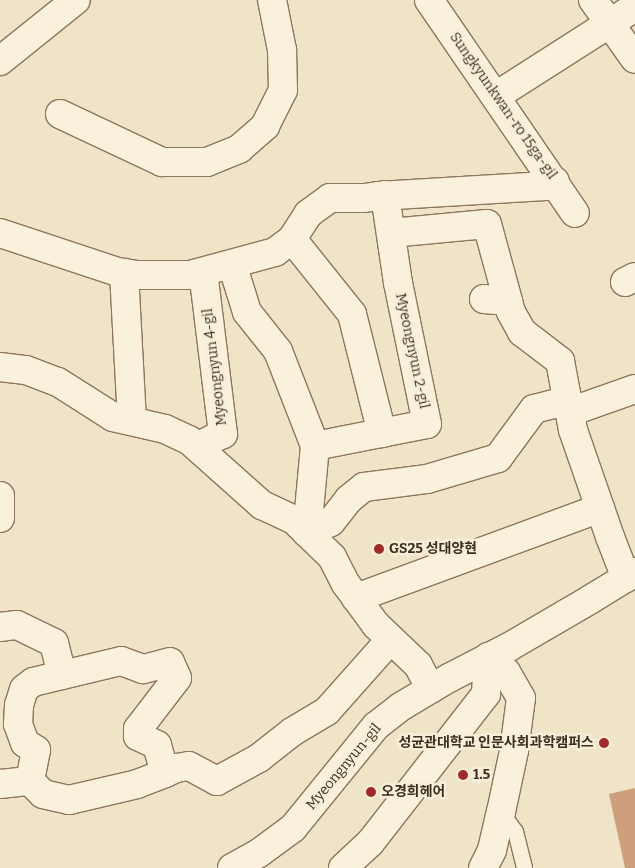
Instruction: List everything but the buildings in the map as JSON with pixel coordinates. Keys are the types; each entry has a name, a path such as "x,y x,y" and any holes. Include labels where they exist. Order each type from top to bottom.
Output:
{"street":[{"path":"0,61 76,0"},
{"path":"60,114 162,162 207,162 240,149 265,126 283,90 282,50 272,0"},
{"name":"Sungkyunkwan-ro 15ga-gil","path":"428,0 555,181 575,213"},
{"path":"593,0 635,59"},
{"path":"496,96 635,7"},
{"path":"0,233 124,273 136,275 190,275 275,252 292,239 308,214 330,198 364,198 385,195 546,186 555,181"},
{"name":"Myeongnyun 2-gil","path":"315,446 427,424 398,283 385,195"},
{"path":"391,233 487,224 496,300 511,312 522,332 560,361 573,430 600,508 631,575"},
{"path":"292,239 352,314 382,433"},
{"path":"232,264 247,312 278,351 315,446 307,533"},
{"name":"Myeongnyun 4-gil","path":"197,447 223,434 203,272"},
{"path":"124,273 132,421"},
{"path":"0,367 26,370 58,382 113,417 165,428 189,440 262,505 294,520 332,557 346,584 376,625 418,665 431,688"},
{"path":"307,533 332,522 349,499 364,487 427,479 498,458 534,409 558,403 581,408 635,389"},
{"path":"0,496 0,518"},
{"path":"356,598 600,508"},
{"name":"Myeongnyun-gil","path":"232,868 259,853 293,828 376,726 402,706 631,575"},
{"path":"0,627 17,625 54,643 62,675"},
{"path":"0,784 30,781 44,794 69,800 137,784 189,766 217,781 260,758 292,732 327,711 391,639"},
{"path":"483,868 492,850 501,812 514,751 521,698 506,672 488,657"},
{"path":"344,868 370,843 486,694 488,657"},
{"path":"30,781 36,750 11,734 18,724 19,705 24,689 33,682 121,661 143,669 170,662 177,678 138,729 138,736 157,745 165,773"}],"lane":[{"path":"501,812 515,831 524,868"}],"place":[{"name":"GS25 성대양현","path":"379,549"},
{"name":"성균관대학교 인문사회과학캠퍼스","path":"604,743"},
{"name":"1.5","path":"463,775"},
{"name":"오경희헤어","path":"371,792"}]}
